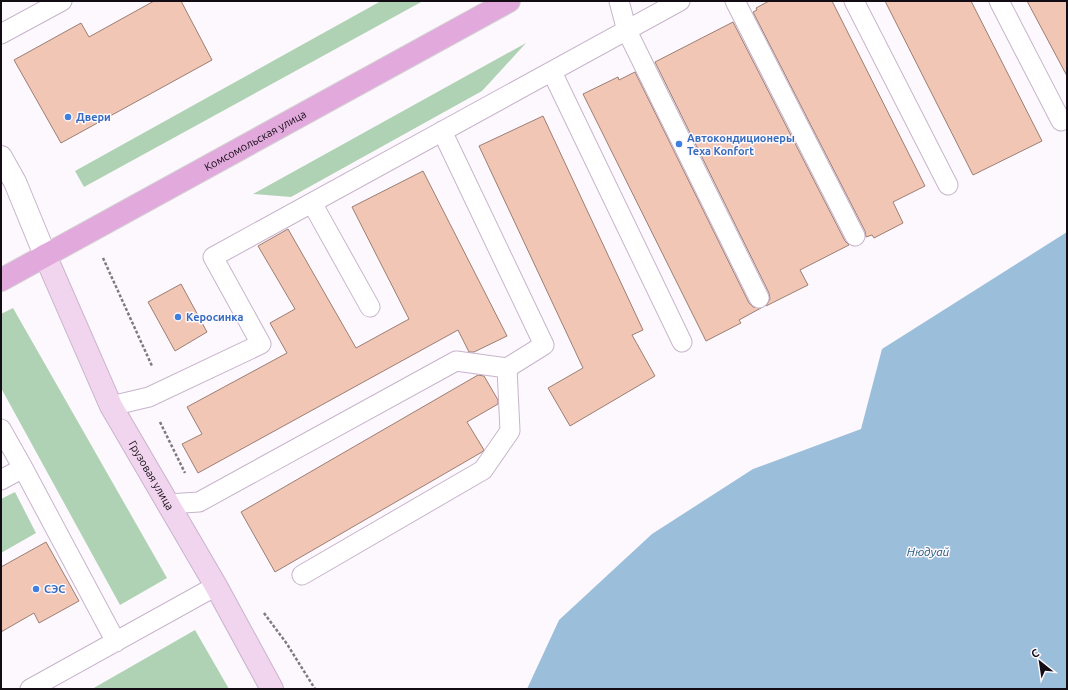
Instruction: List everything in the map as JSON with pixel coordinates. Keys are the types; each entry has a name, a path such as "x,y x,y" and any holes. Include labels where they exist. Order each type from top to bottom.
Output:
{"main road":[{"name":"Комсомольская улица","path":"1,280 509,1"},
{"name":"Грузовая улица","path":"45,255 111,406 216,586 272,689"}],"street":[{"path":"1,157 14,182 45,255"}],"lane":[{"path":"1,34 62,1"},
{"path":"619,1 627,31 758,298"},
{"path":"111,406 149,397 261,344 213,257 680,1"},
{"path":"735,1 855,236"},
{"path":"854,1 948,185"},
{"path":"999,1 1061,121"},
{"path":"552,72 682,342"},
{"path":"168,504 199,502 456,361 507,368 544,345 442,131"},
{"path":"312,203 370,307"},
{"path":"302,575 483,470 510,431 507,368"},
{"path":"1,429 116,642"},
{"path":"1,480 23,468"},
{"path":"30,689 216,586"}],"green space":[{"path":"381,1 423,1 84,187 75,171"},
{"path":"526,43 482,91 291,197 253,194"},
{"path":"13,308 167,578 120,605 1,388 1,314"},
{"path":"15,492 36,533 1,553 1,499"},
{"path":"195,630 229,689 92,689"}],"water":[{"name":"Нюдуай","path":"1067,232 1067,689 527,689 559,620 652,534 753,469 861,429 882,349"}],"building":[{"path":"154,1 181,1 212,60 61,143 14,60 81,23 89,37"},
{"path":"769,1 832,1 925,186 893,202 903,223 874,238 872,235 866,237 865,231 753,12 757,10 756,8"},
{"path":"885,1 971,1 1042,141 973,175"},
{"path":"1027,1 1067,1 1067,76"},
{"path":"733,22 845,241 849,245 800,270 808,285 766,306 770,299 769,293 655,62"},
{"path":"635,72 749,303 753,307 761,308 739,320 741,323 706,341 583,94 618,77 619,80"},
{"path":"543,116 643,330 632,335 655,376 570,426 548,388 583,368 479,146"},
{"path":"423,171 507,336 474,352 469,352 458,330 198,473 182,444 202,434 187,407 287,353 270,323 295,309 258,246 288,229 356,348 409,319 352,207"},
{"name":"Керосинка","path":"181,284 207,332 175,351 148,302"},
{"path":"478,375 484,376 498,400 498,404 467,422 484,450 482,452 275,572 241,512"},
{"name":"СЭС","path":"46,542 79,601 39,623 34,613 1,632 1,567"}],"place":[{"name":"Двери","path":"68,117"},
{"name":"Автокондиционеры Texa Konfort","path":"679,144"},
{"name":"Керосинка","path":"178,317"},
{"name":"СЭС","path":"36,589"}]}
